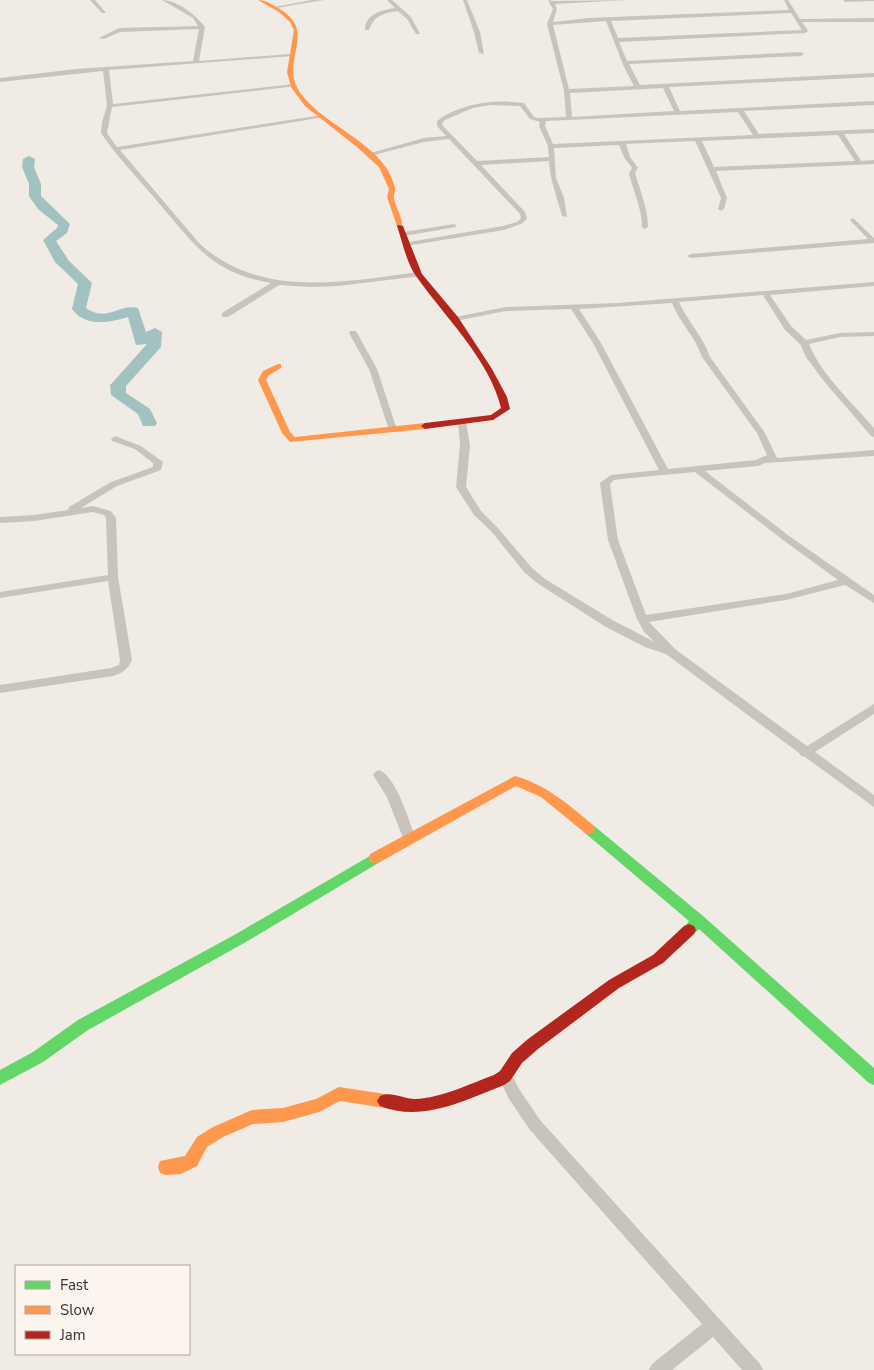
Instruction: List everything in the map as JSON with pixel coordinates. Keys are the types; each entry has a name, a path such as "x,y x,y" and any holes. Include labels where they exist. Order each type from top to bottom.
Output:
{"street":[{"path":"92,0 104,12"},
{"path":"164,0 195,17 202,27 196,62"},
{"path":"260,0 276,8 296,23 298,31 290,56 291,78 303,101 370,154 375,163 384,169 386,180 392,188 390,197 418,274 455,320 488,369 503,397 506,409 493,417 462,422 293,440 286,433 262,380 266,374 278,366"},
{"path":"276,8 322,0"},
{"path":"389,0 409,18 418,33"},
{"path":"465,0 478,32 482,53"},
{"path":"569,117 568,90 550,24 555,9 551,2 626,0"},
{"path":"618,40 805,32 786,0"},
{"path":"845,2 874,0"},
{"path":"367,29 368,20 372,16 399,9"},
{"path":"550,24 792,11"},
{"path":"853,12 859,20"},
{"path":"608,20 638,87"},
{"path":"800,21 874,20"},
{"path":"102,38 119,30 202,27"},
{"path":"626,63 801,54"},
{"path":"0,80 106,69 290,56"},
{"path":"106,69 110,106 104,133 186,232 211,256 236,272 277,283 346,283 418,274"},
{"path":"568,90 874,76"},
{"path":"110,106 294,86"},
{"path":"665,86 678,111"},
{"path":"406,239 504,228 520,223 525,218 523,213 450,137 439,122 480,104 519,103 526,107 532,118 543,120 678,111 874,102"},
{"path":"739,109 758,137"},
{"path":"116,149 322,117"},
{"path":"543,120 542,126 551,146 550,159 553,178 561,198 565,216"},
{"path":"551,146 874,130"},
{"path":"839,132 859,162"},
{"path":"370,154 424,140 450,137"},
{"path":"698,140 724,198 721,209"},
{"path":"622,143 627,157 634,168 632,173 639,200 645,212 646,227"},
{"path":"478,164 538,162 550,159"},
{"path":"712,169 874,162"},
{"path":"853,220 873,241"},
{"path":"406,239 454,226"},
{"path":"691,256 873,241"},
{"path":"225,315 277,283"},
{"path":"455,320 506,309 675,301 874,284"},
{"path":"766,294 788,328 804,343 810,357 826,378 874,434"},
{"path":"675,301 681,315 701,342 706,357 761,433 774,460 768,458 764,461"},
{"path":"574,307 597,343 666,472"},
{"path":"353,333 372,370 393,430"},
{"path":"804,343 840,334 874,334"},
{"path":"462,422 465,445 461,487 477,513 494,529 528,570 541,581 610,624 649,644 671,652"},
{"path":"66,512 114,484 158,468 158,462 149,453 136,445 115,439"},
{"path":"874,453 764,461 620,476 611,478 605,483 613,540 642,619 648,630 671,652 874,802"},
{"path":"696,469 786,538 874,600"},
{"path":"0,520 34,518 66,512 101,509 110,514 113,578 126,660 123,667 113,672 0,689"},
{"path":"0,595 113,578"},
{"path":"642,619 786,597 847,581"},
{"path":"806,753 874,708"},
{"path":"380,774 398,804 409,838"},
{"path":"0,1078 38,1057 83,1025 233,942 409,838 502,786 515,781 523,781 547,794 698,920 874,1078"},
{"path":"166,1167 181,1166 191,1161 202,1142 252,1116 283,1115 319,1105 339,1094 414,1106 438,1102 505,1076 516,1058 614,984 658,958 681,940 698,920"},
{"path":"505,1076 514,1094 535,1125 754,1370"},
{"path":"658,1370 714,1325"}],"waterway":[{"path":"29,159 28,167 35,184 35,196 43,207 64,224 63,230 49,240 64,264 85,283 84,295 79,309 99,319 112,318 133,311 141,342 155,332 154,347 118,385 119,395 145,412 149,423"}],"traffic: fast":[{"path":"589,829 698,920"},
{"path":"0,1078 38,1057 83,1025 241,938 375,858"},
{"path":"689,930 698,920 874,1078"}],"traffic: slow":[{"path":"260,0 281,11 292,21 297,30 290,72 294,87 307,105 360,145 382,166 392,189 390,197 400,226"},
{"path":"278,366 266,373 262,380 286,433 293,440 425,426"},
{"path":"375,858 515,781 536,788 546,794 589,829"},
{"path":"166,1167 181,1166 191,1161 202,1142 218,1132 252,1117 283,1115 319,1105 339,1094 385,1101"}],"traffic: jam":[{"path":"400,226 418,274 455,319 488,369 503,397 506,409 493,417 425,426"},
{"path":"385,1101 414,1106 438,1102 499,1080 505,1076 517,1058 533,1044 614,984 658,959 689,930"}]}
